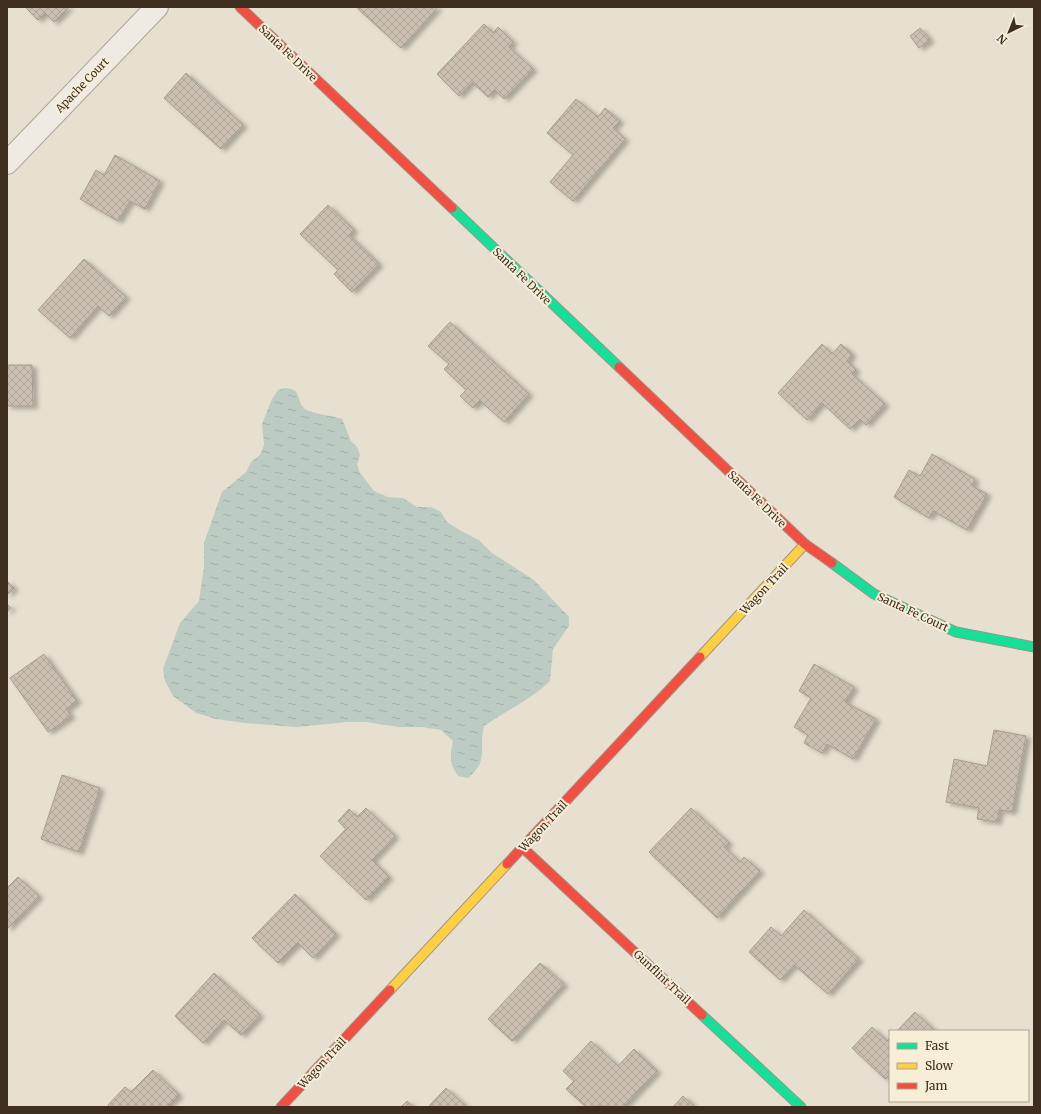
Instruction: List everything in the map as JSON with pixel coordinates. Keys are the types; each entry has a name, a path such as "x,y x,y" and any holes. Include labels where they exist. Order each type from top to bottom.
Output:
{"street":[{"name":"Apache Court","path":"7,163 157,7"},
{"name":"Santa Fe Drive","path":"240,7 805,544"},
{"name":"Santa Fe Court","path":"805,544 874,594 956,632 1034,648"},
{"name":"Wagon Trail","path":"281,1107 805,544"},
{"name":"Gunflint Trail","path":"523,848 801,1107"}],"water":[{"path":"285,388 294,390 297,393 302,406 308,411 342,419 351,441 357,447 360,455 357,464 360,473 374,491 388,497 403,498 417,507 431,507 441,512 447,522 479,540 492,553 534,580 569,617 569,626 553,649 550,681 526,700 484,726 482,734 481,759 475,771 468,778 458,776 455,772 451,759 453,741 441,730 422,727 399,727 365,722 348,722 297,727 216,719 196,713 173,696 165,681 163,669 180,623 199,601 204,567 204,543 222,492 246,472 251,462 260,455 264,445 262,424 272,399 278,390"}],"building":[{"path":"25,7 69,7 54,22 45,13 38,20"},
{"path":"356,7 438,7 401,48"},
{"path":"484,24 493,33 498,27 513,42 509,47 533,69 504,99 495,90 488,97 472,82 459,96 437,74"},
{"path":"920,28 930,40 919,48 910,36"},
{"path":"186,73 243,125 221,149 164,98"},
{"path":"576,99 598,117 605,108 620,121 613,128 625,139 573,201 550,182 573,155 547,133"},
{"path":"115,155 160,181 145,209 130,201 118,221 80,199 96,170 104,175"},
{"path":"328,205 354,230 349,235 379,264 352,292 334,274 338,270 300,234"},
{"path":"84,259 126,297 109,316 98,306 70,338 38,310"},
{"path":"450,322 529,394 504,422 480,401 473,408 460,396 466,390 444,369 449,364 428,346"},
{"path":"822,344 832,354 841,344 852,354 847,361 856,370 852,374 885,404 866,425 860,419 850,429 822,403 807,420 778,393"},
{"path":"7,365 32,365 33,406 7,406"},
{"path":"932,454 975,479 972,486 987,494 967,530 933,511 929,518 894,497 909,470 920,476"},
{"path":"7,581 14,588 7,595"},
{"path":"7,604 11,608 7,612"},
{"path":"44,654 77,701 66,709 71,716 48,732 10,678"},
{"path":"814,664 854,687 845,702 876,719 853,759 827,744 822,753 804,743 808,735 794,727 811,698 799,691"},
{"path":"994,730 1026,736 1012,812 999,810 997,822 977,819 979,808 946,802 954,759 987,766"},
{"path":"62,775 100,788 79,852 41,839"},
{"path":"366,808 395,836 372,860 389,877 366,900 320,856 346,829 338,821 349,809 357,817"},
{"path":"691,808 729,843 724,847 740,862 744,857 760,871 717,918 649,852"},
{"path":"18,877 39,896 7,929 7,888"},
{"path":"295,894 336,934 313,958 298,943 278,963 252,938"},
{"path":"804,910 859,959 828,994 794,965 780,980 749,952 771,927 781,936"},
{"path":"540,963 564,984 512,1041 488,1019"},
{"path":"214,973 260,1015 241,1035 224,1020 203,1043 175,1016"},
{"path":"915,1012 934,1030 898,1030"},
{"path":"872,1027 887,1041 889,1039 889,1075 885,1079 852,1048"},
{"path":"591,1041 618,1066 634,1049 657,1071 623,1107 586,1107 566,1089 574,1081 563,1071"},
{"path":"153,1070 179,1095 167,1107 109,1107 108,1105 125,1087 131,1092"},
{"path":"446,1088 467,1107 428,1107"},
{"path":"683,1096 695,1107 673,1107"},
{"path":"407,1101 414,1107 401,1107"}],"traffic: fast":[{"path":"452,208 619,367"},
{"path":"832,563 874,594 956,632 1034,647"},
{"path":"702,1015 801,1107"}],"traffic: slow":[{"path":"700,657 805,544"},
{"path":"390,990 507,864"}],"traffic: jam":[{"path":"240,7 452,208"},
{"path":"619,367 805,544 832,563"},
{"path":"507,864 700,657"},
{"path":"523,848 702,1015"},
{"path":"281,1107 390,990"}]}
